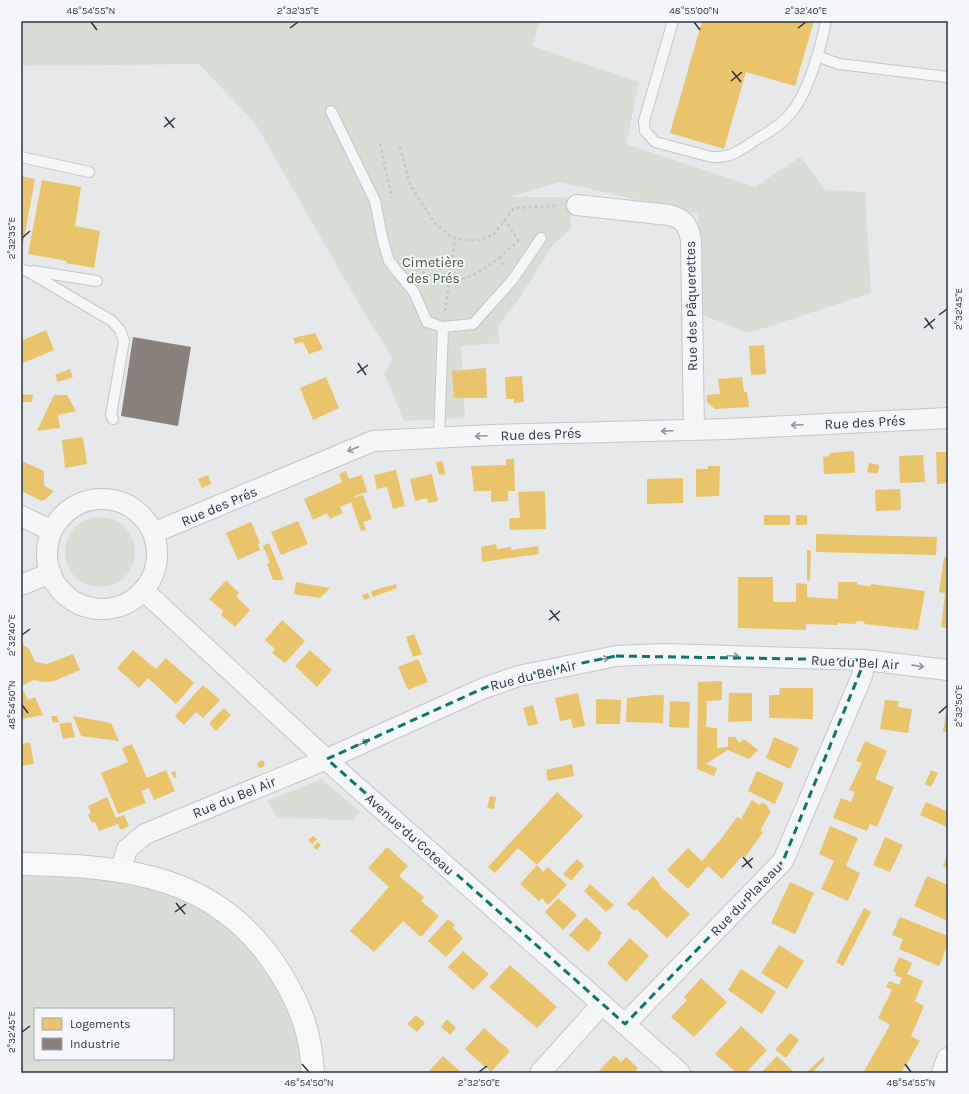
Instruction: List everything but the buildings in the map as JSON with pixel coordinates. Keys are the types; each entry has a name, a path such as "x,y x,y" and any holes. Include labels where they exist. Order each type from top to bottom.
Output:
{"main road":[{"path":"21,864 74,865 121,870 161,879 193,891 222,909 251,934 274,963 294,995 309,1034 313,1073"}],"street":[{"name":"Rue des Pâquerettes","path":"577,206 669,215 678,218 688,227 691,240 694,430"},
{"name":"Rue des Prés","path":"153,533 373,441 694,430 948,418"},
{"path":"94,499 112,499 130,506 144,517 153,533 157,548 156,563 152,577 144,590 131,600 116,607 100,609 84,606 70,598 58,587 51,573 48,552 52,531 62,515 77,505 94,499"},
{"path":"21,516 52,531"},
{"path":"21,586 51,573"},
{"name":"Avenue du Coteau","path":"144,590 327,759 680,1073"},
{"name":"Rue du Bel Air","path":"121,870 127,849 145,834 327,759 484,688 519,676 616,656 663,654 865,660 948,670"},
{"name":"Rue du Plateau","path":"626,1024 784,861 862,676 865,660"},
{"path":"540,1073 602,1004"},
{"path":"943,1073 948,1059"}],"lane":[{"path":"673,21 644,122 645,131 649,138 655,142 668,147 712,157 728,157 736,153 783,122 791,114 798,104 819,57 826,21"},
{"path":"819,57 847,66 948,76"},
{"path":"331,111 375,201 383,241 389,261 414,292 427,322 443,327 473,324 514,278 541,238"},
{"path":"21,156 89,172"},
{"path":"24,270 97,281"},
{"path":"24,270 112,321 120,330 124,341 111,415 113,419"},
{"path":"439,438 443,327"}],"path":[{"path":"380,144 393,206"},
{"path":"400,147 410,185 434,222 451,237 479,240 493,235 514,208 577,206"},
{"path":"504,219 519,241"},
{"path":"443,327 455,238"},
{"path":"412,263 433,278 448,282 473,276 499,258 514,278"}],"highlighted area":[{"path":"616,656 865,660 783,861 625,1024 327,759 484,688 519,676"}],"green space":[{"name":"Cimetière des Prés","path":"21,21 540,21 532,46 639,82 626,144 755,187 800,157 826,190 865,192 871,293 749,333 700,314 698,214 560,182 508,197 570,197 571,229 553,245 520,297 498,326 500,343 461,346 465,418 404,421 384,373 393,358 366,316 255,123 199,64 21,66"},
{"path":"100,517 113,520 125,527 132,539 135,552 132,565 125,577 113,584 100,587 87,584 75,577 68,565 65,552 68,539 75,527 87,520"},
{"path":"322,779 360,812 353,820 278,818 267,801"},
{"path":"21,864 193,891 275,963 313,1073 21,1073"}]}
